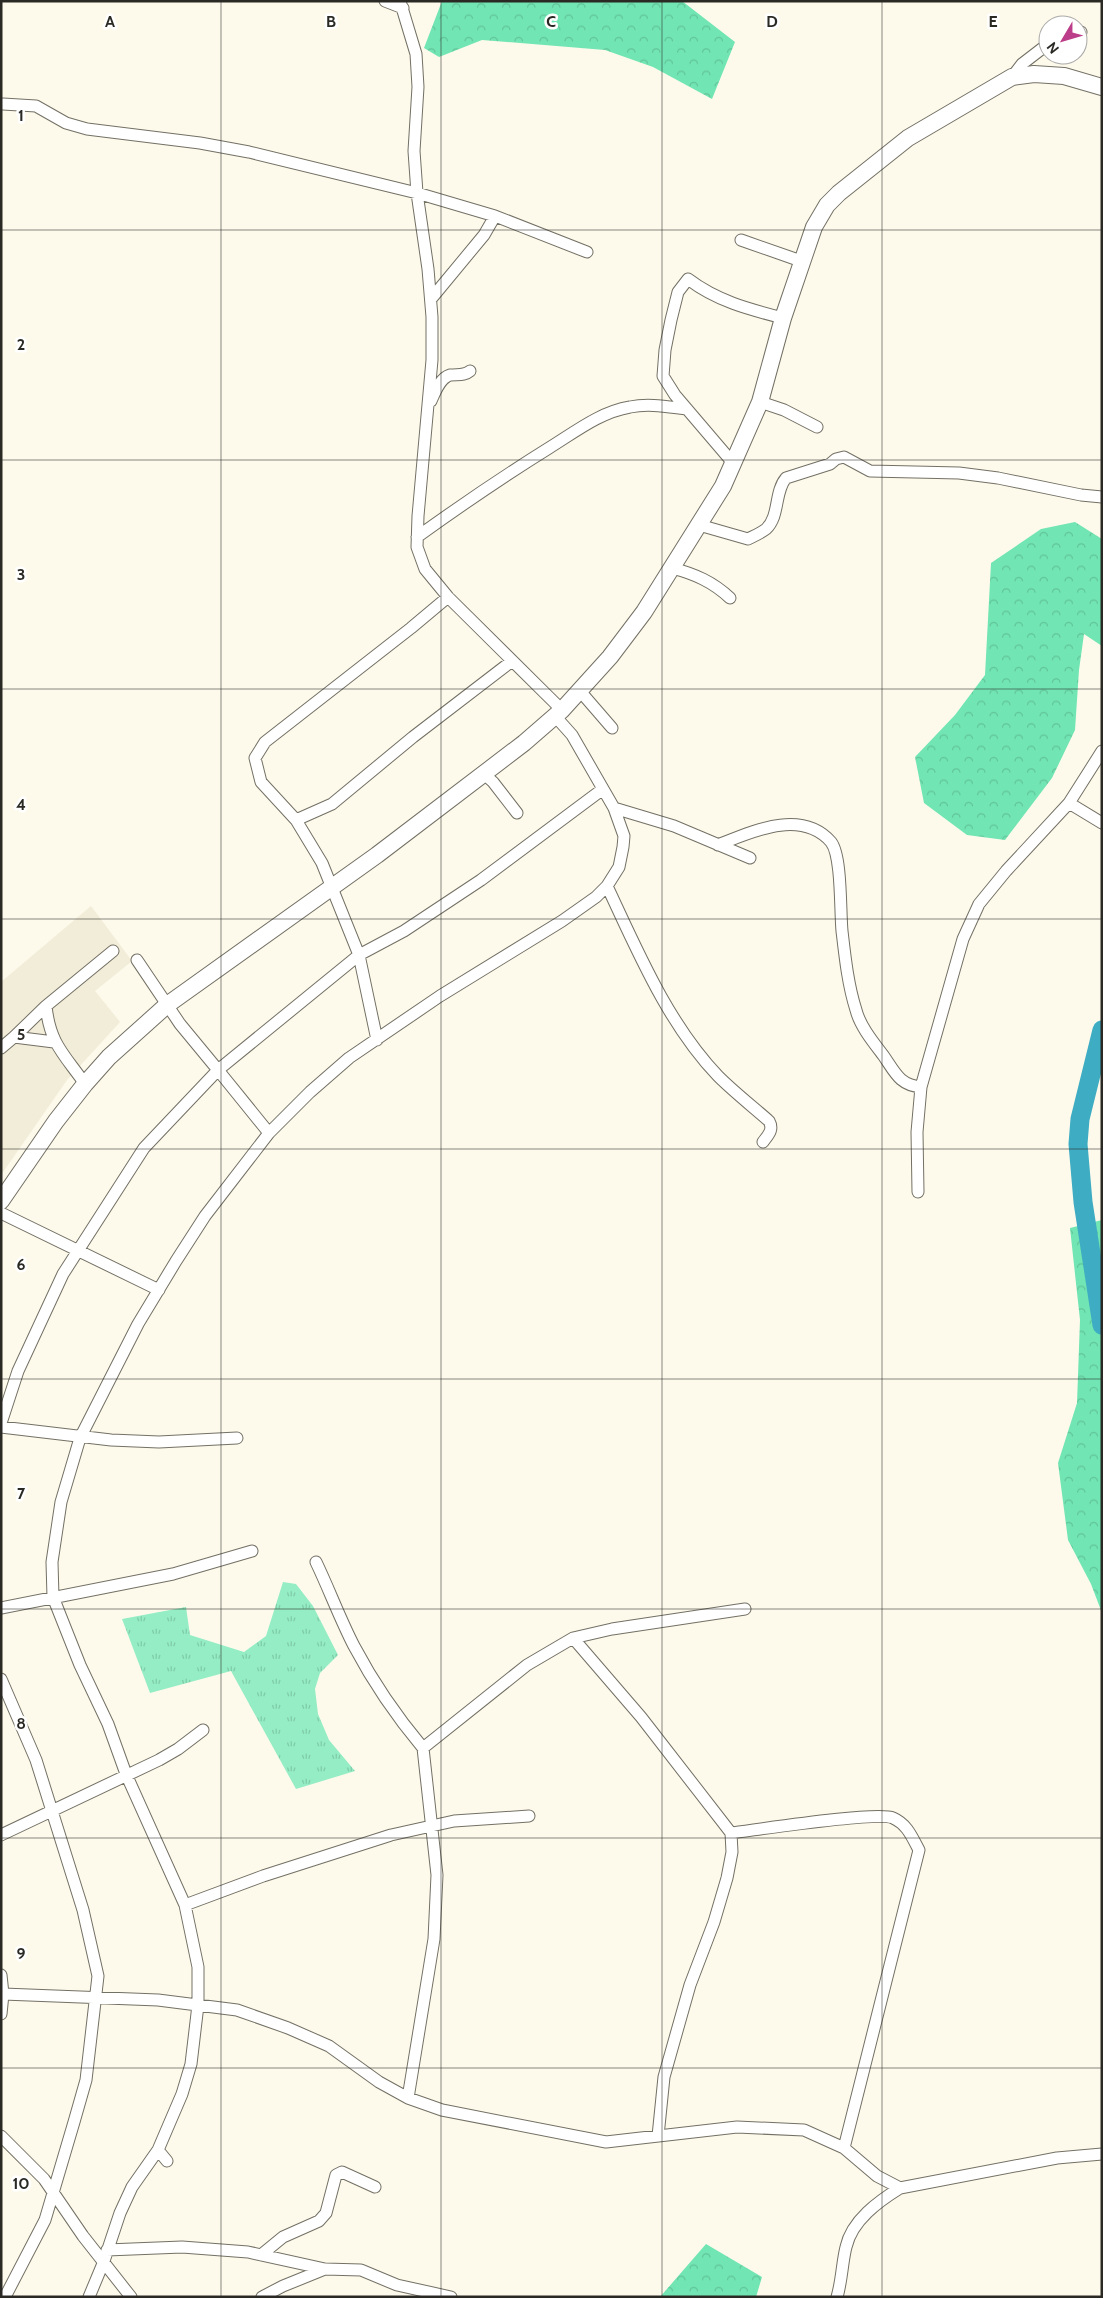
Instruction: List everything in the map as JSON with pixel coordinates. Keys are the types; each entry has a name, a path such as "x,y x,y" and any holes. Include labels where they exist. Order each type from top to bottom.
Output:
{"main road":[{"path":"1,1200 56,1121 85,1084 110,1057 167,1006 484,774 559,713 610,657 644,612 700,525 734,463 760,402 801,261 814,227 827,205 853,180 908,138 1012,77 1034,74 1064,76 1102,87"}],"street":[{"path":"89,2297 132,2187 158,2150 182,2094 191,2064 198,2005 198,1967 185,1905 126,1774 108,1724 80,1665 53,1597 52,1562 61,1502 80,1438 138,1324 205,1216 268,1133 331,1073 440,996 569,916 607,886 619,866 623,847 624,836 614,808 559,713 512,661 448,597 425,569 420,558 417,537 432,360 431,299 417,193 414,151 418,87 416,54 401,5 385,1"},
{"path":"1012,77 1022,64 1038,52"},
{"path":"3,104 36,106 66,123 87,129 200,143 249,152 417,193 495,216 587,252"},
{"path":"431,299 484,235 495,216"},
{"path":"741,240 801,261"},
{"path":"734,463 669,387 663,370 671,320 678,292 688,280 713,296 733,305 783,318"},
{"path":"428,407 445,378 464,374 470,370"},
{"path":"760,402 784,410 818,427"},
{"path":"417,537 532,459 597,419 631,406 687,409"},
{"path":"700,525 748,539 766,530 772,521 782,483 786,478 830,464 836,459 844,457 870,470 959,473 998,478 1081,495 1102,497"},
{"path":"672,568 702,578 716,586 730,598"},
{"path":"377,1040 360,955 319,857 296,820 261,782 254,758 258,749 265,742 448,597"},
{"path":"296,820 332,804 413,737 512,661"},
{"path":"580,691 612,728"},
{"path":"918,1192 917,1132 921,1087 963,939 979,904 1006,871 1069,803 1102,751"},
{"path":"484,774 493,782 517,813"},
{"path":"1,1423 18,1371 63,1274 144,1148 218,1070 360,955 404,931 466,890 603,789"},
{"path":"1069,803 1102,823"},
{"path":"614,808 674,826 750,858"},
{"path":"718,845 778,824 802,826 819,832 832,843 837,858 842,930 856,1012 872,1041 900,1081 910,1086 921,1087"},
{"path":"607,886 654,984 681,1029 717,1075 769,1121 772,1126 771,1131 763,1142"},
{"path":"2,1046 46,1006 113,951"},
{"path":"137,960 167,1006 268,1133"},
{"path":"46,1006 49,1029 54,1042 85,1084"},
{"path":"14,1037 54,1042"},
{"path":"1,1213 79,1249 159,1290"},
{"path":"1,1427 80,1438 159,1442 237,1438"},
{"path":"1,1608 173,1574 252,1551"},
{"path":"316,1562 354,1646 392,1707 423,1748 437,1875 434,1939 408,2098"},
{"path":"423,1748 527,1665 573,1638 612,1629 746,1609"},
{"path":"573,1638 641,1717 731,1833 732,1852 727,1878 714,1922 690,1985 664,2077 658,2136"},
{"path":"1,1679 36,1760 94,1952 98,1976 86,2080 46,2220 5,2297"},
{"path":"1,1835 178,1750 203,1730"},
{"path":"185,1905 318,1858 391,1835 432,1825 529,1816"},
{"path":"731,1833 850,1818 891,1816 903,1823 919,1850 844,2148"},
{"path":"1,1975 3,1994 1,2014"},
{"path":"3,1994 158,2000 237,2010 314,2038 344,2055 379,2082 408,2098 442,2110 606,2142 737,2127 804,2130 844,2148 877,2176 900,2188"},
{"path":"1,2136 28,2161 54,2191 83,2236 106,2255 131,2297"},
{"path":"158,2150 167,2161"},
{"path":"837,2297 846,2245 855,2226 883,2199 900,2188 1057,2158 1102,2154"},
{"path":"261,2255 283,2237 319,2221 326,2213 336,2175 342,2172 375,2187"},
{"path":"106,2255 182,2247 261,2255 325,2269 361,2270 397,2285 451,2297"},
{"path":"262,2297 283,2286 325,2269"}],"shaded area":[{"path":"91,906 132,961 95,991 120,1022 67,1080 1,1175 1,982"}],"green space":[{"path":"442,1 682,1 735,42 712,99 653,67 605,50 482,40 439,57 424,48"},
{"path":"1075,522 1102,539 1102,646 1084,634 1079,670 1075,730 1052,778 1005,840 967,835 924,803 915,757 955,715 985,675 991,563 1041,529"},
{"path":"1102,1220 1102,1613 1091,1584 1068,1540 1058,1463 1077,1403 1080,1320 1070,1228"},
{"path":"283,1582 296,1584 313,1606 338,1655 320,1673 315,1689 318,1714 329,1740 355,1771 296,1789 231,1671 150,1693 122,1619 186,1607 190,1635 244,1652 266,1636"},
{"path":"706,2244 762,2277 756,2297 660,2297"}],"waterway":[{"path":"1102,1030 1080,1119 1078,1144 1083,1202 1102,1325"}]}
